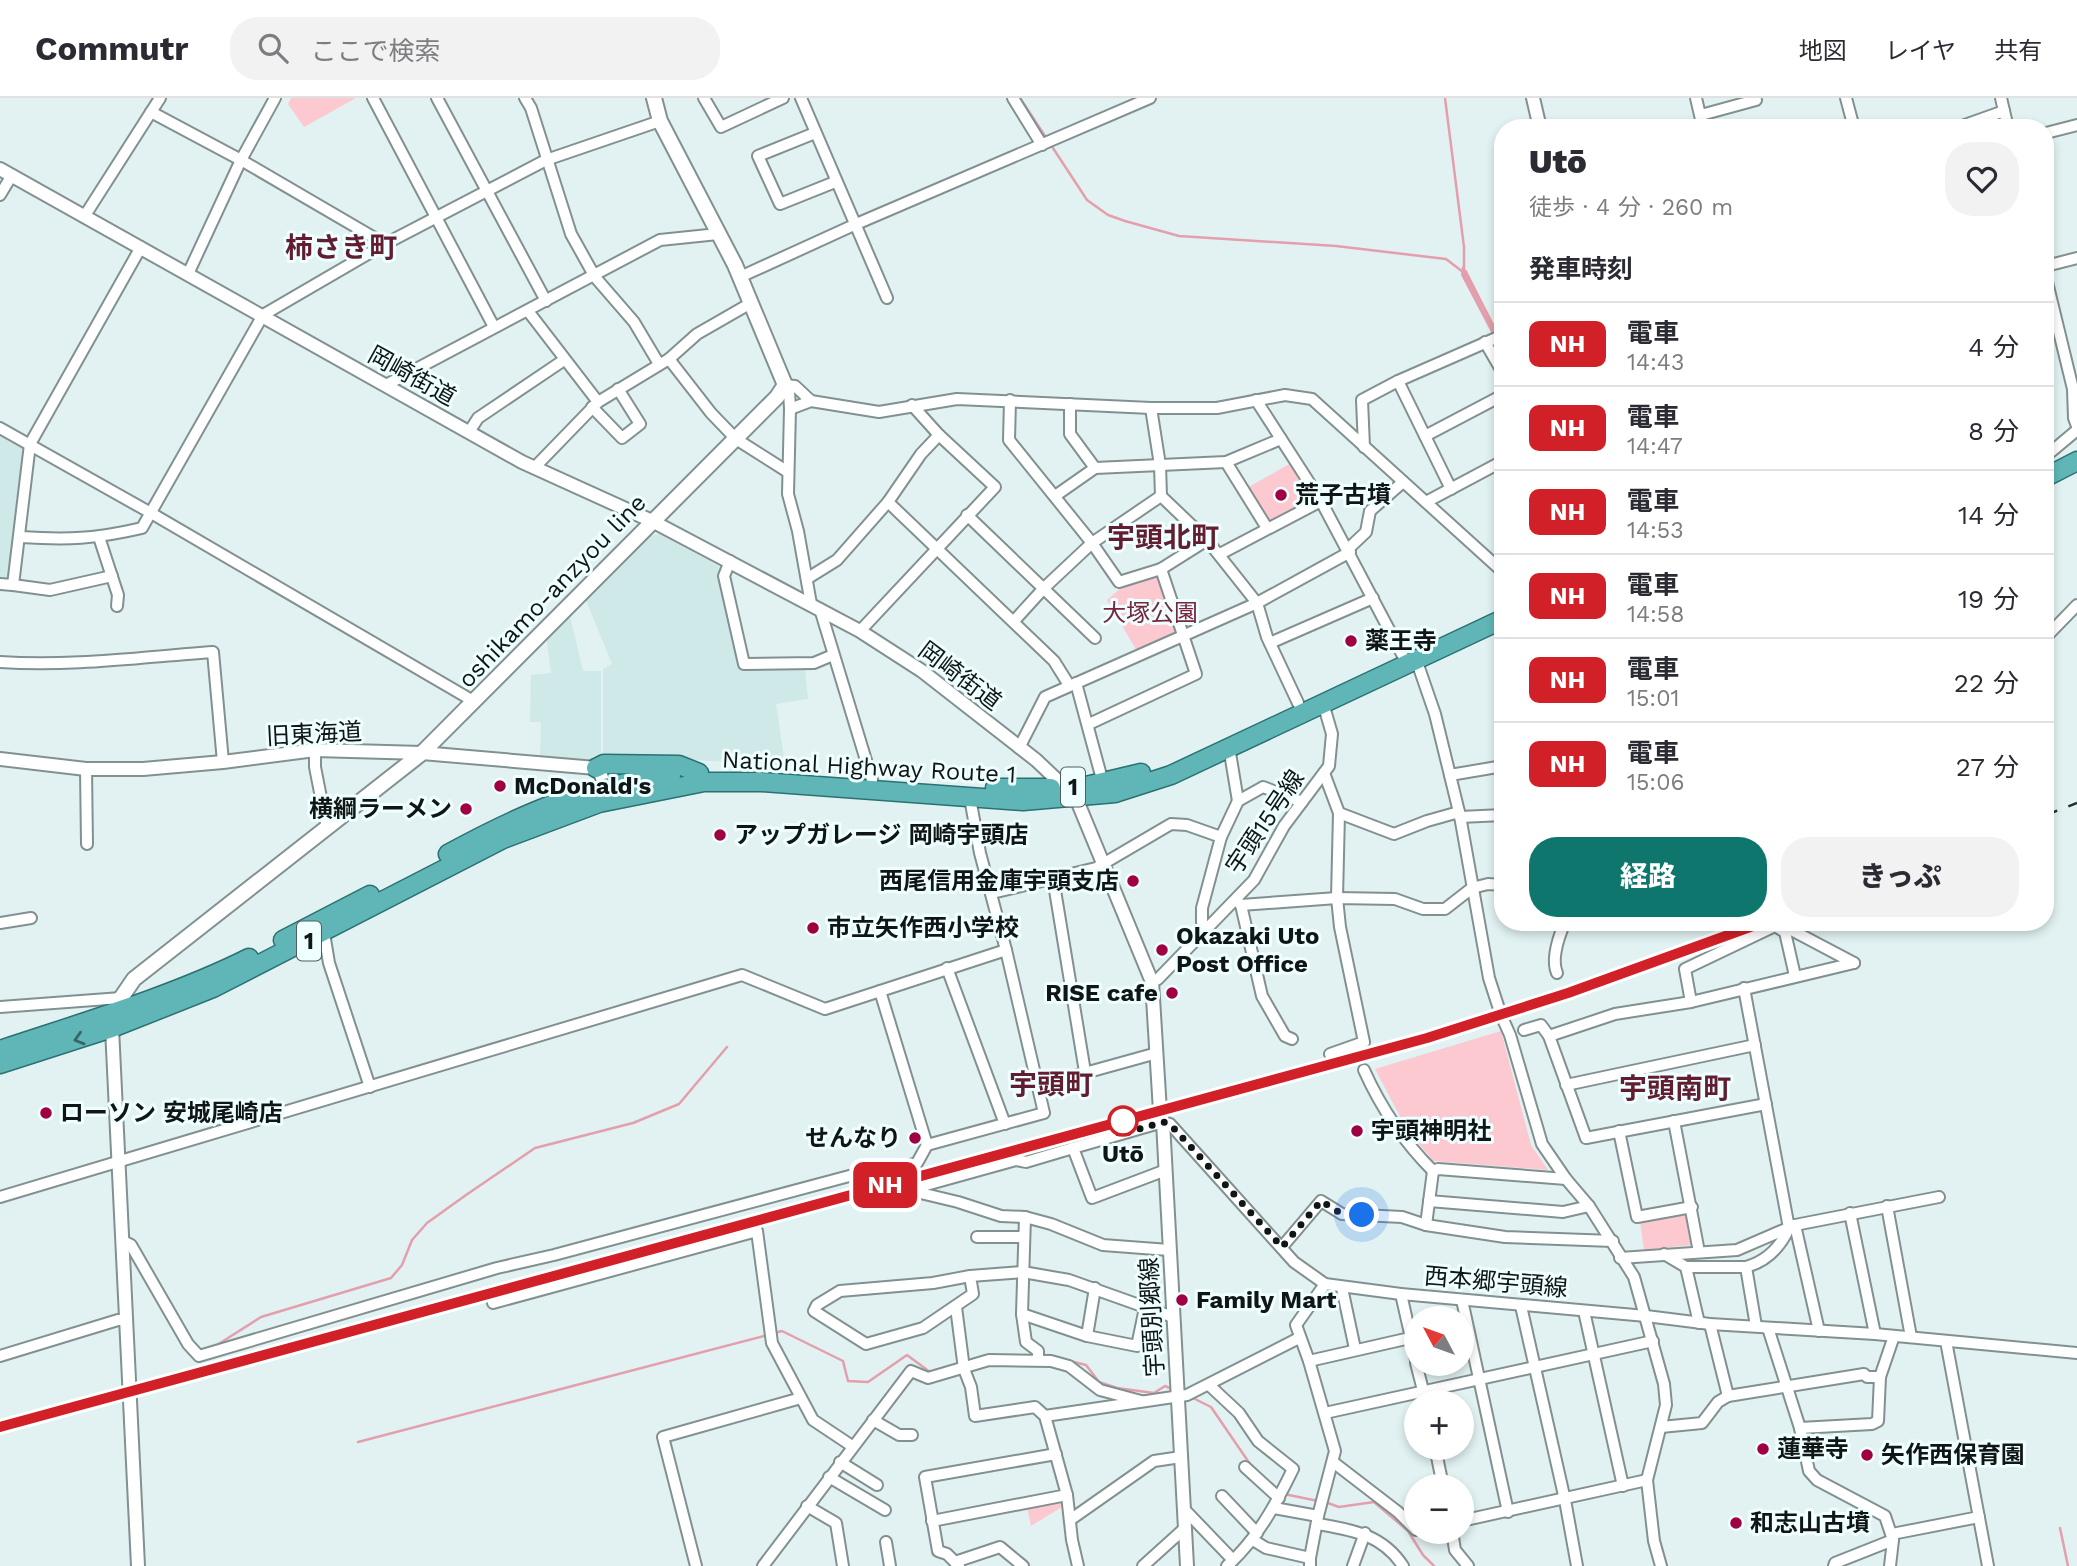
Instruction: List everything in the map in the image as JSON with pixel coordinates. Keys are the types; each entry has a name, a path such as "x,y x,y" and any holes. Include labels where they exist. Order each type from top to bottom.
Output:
{"highway":[{"path":"2054,461 2077,449"},
{"path":"2054,473 2077,461"},
{"name":"National Highway Route 1","path":"0,1050 119,1004 245,960 495,828 561,801 699,773 734,772 968,788 1115,793 1171,775 1323,703 1494,611"},
{"name":"National Highway Route 1","path":"0,1064 112,1028 213,988 503,839 607,793 704,782 761,782 1023,801 1071,793 1159,768 1298,703 1494,623"},
{"path":"596,768 604,764 679,765 699,773"}],"main road":[{"path":"654,98 660,121 740,277 785,385"},
{"name":"oshikamo-anzyou line","path":"112,1028 119,1004 134,979 422,753 736,439 777,397 785,385"}],"street":[{"path":"84,217 160,98"},
{"path":"188,274 241,160 275,98"},
{"path":"373,98 494,327"},
{"path":"437,98 546,301"},
{"path":"704,98 721,127 783,98"},
{"path":"801,98 887,298"},
{"path":"1013,98 1045,143"},
{"path":"1533,98 1538,119"},
{"path":"1696,98 1702,119"},
{"path":"1846,98 1852,119"},
{"path":"2001,98 2006,119"},
{"path":"528,99 571,234 595,277 634,321 664,361 736,439 788,472"},
{"path":"740,277 1144,99"},
{"path":"1701,115 1756,100"},
{"path":"1982,119 2004,111"},
{"path":"151,112 241,160 385,244"},
{"path":"20,537 72,540 142,528 263,315 385,244 546,160 660,121"},
{"path":"2054,131 2077,125"},
{"path":"815,133 758,156 780,204 835,182"},
{"path":"0,195 6,172"},
{"name":"岡崎街道","path":"6,172 522,462 652,521 860,631 922,671 1071,793"},
{"path":"386,385 595,277 660,240 718,234"},
{"path":"13,585 30,444 141,247"},
{"path":"2054,264 2077,258"},
{"path":"535,467 595,404 664,361 697,334 751,303"},
{"path":"527,311 622,439 639,424 618,389"},
{"path":"2054,311 2073,389 2077,428 2054,449"},
{"path":"1364,447 1362,400 1494,338"},
{"path":"469,432 478,418 564,360"},
{"path":"1398,381 1451,489"},
{"path":"785,385 795,386 811,401"},
{"path":"785,385 789,391 790,409 788,494 816,607 872,780"},
{"path":"790,409 811,401 879,412 957,399 1151,408 1217,408 1285,395 1312,399 1494,564"},
{"path":"1010,400 1009,440 1092,543 1119,582 1161,569 1208,540"},
{"path":"1256,400 1321,501 1373,598 1410,657 1435,715 1459,815 1489,978 1510,1035 1542,1144 1614,1241 1620,1258 1634,1277 1666,1393 1666,1405 1647,1480 1654,1541 1661,1566"},
{"path":"1425,436 1494,400"},
{"path":"1070,404 1070,434 1095,468"},
{"path":"860,631 995,487 939,435 912,405"},
{"path":"1151,408 1160,465 1161,496 1208,540 1258,603 1270,643 1298,703"},
{"path":"0,428 475,702"},
{"path":"808,578 837,560 888,502 921,454 939,435"},
{"path":"1055,496 1095,468 1226,463 1281,439"},
{"path":"1226,463 1267,528"},
{"path":"1426,502 1494,466"},
{"path":"1019,748 1045,697 1258,603 1349,551 1366,532 1370,511 1404,482"},
{"path":"1014,621 1044,588 1092,543 1161,496"},
{"path":"1220,554 1321,501"},
{"path":"888,502 1014,621 1073,684 1089,724 1103,783"},
{"path":"967,514 1095,638"},
{"path":"99,537 118,595 117,607"},
{"path":"730,561 724,576 744,664 814,663 833,655"},
{"path":"1089,724 1196,674 1161,569"},
{"path":"0,584 50,590 112,576"},
{"path":"1270,643 1373,598"},
{"path":"2054,629 2077,605"},
{"path":"0,662 47,665 213,652 223,762"},
{"name":"宇頭15号線","path":"1152,982 1239,902 1284,825 1326,769 1332,734 1323,703"},
{"path":"1206,930 1202,922 1202,908 1221,837 1238,801 1229,747"},
{"path":"315,750 327,828"},
{"name":"旧東海道","path":"0,759 86,769 143,769 315,750 422,753 596,768"},
{"path":"596,768 607,793"},
{"path":"1450,775 1494,768"},
{"path":"86,769 87,844"},
{"path":"1326,769 1339,813 1337,898 1340,927 1364,1042 1330,1054"},
{"path":"1238,801 1263,787 1302,802"},
{"name":"宇頭別郷線","path":"1071,793 1152,982 1166,1170 1185,1528"},
{"path":"123,1241 131,1245 188,1344 199,1356 497,1268 853,1175 865,1178 917,1163 927,1145 1044,1113 980,853 970,798"},
{"path":"1339,813 1394,834 1427,821 1459,815 1494,814"},
{"path":"992,893 1096,869 1171,824 1186,825 1221,837"},
{"path":"1053,878 1085,1072"},
{"path":"1292,1039 1285,1036 1262,996 1239,902 1337,898 1395,899 1423,909 1445,909 1472,888 1494,884"},
{"path":"0,923 31,918"},
{"path":"1557,973 1555,968 1561,931"},
{"path":"1691,1002 1685,970 1765,931"},
{"path":"1782,931 1795,976"},
{"path":"1549,1036 1615,1014 1691,1002 1854,963 1795,931"},
{"path":"324,933 330,962 370,1087"},
{"path":"0,1197 742,975 825,1009 1006,950"},
{"path":"947,968 1005,1124"},
{"path":"1744,988 1792,1226 1819,1331"},
{"path":"880,991 927,1145"},
{"path":"0,1007 119,1004"},
{"path":"1524,1030 1541,1025 1549,1036 1586,1138 1766,1104"},
{"path":"112,1028 138,1566"},
{"path":"1566,1085 1755,1045"},
{"path":"1038,1086 1157,1053"},
{"path":"1364,1070 1376,1098 1409,1146 1433,1171"},
{"path":"1162,1117 1027,1162 1016,1160 908,1190 1001,1216 1025,1217 1051,1224 1103,1245 1169,1250"},
{"name":"西本郷宇頭線","path":"1162,1117 1294,1262 1325,1284 1342,1288 1704,1323 1911,1337"},
{"path":"1674,1121 1699,1252"},
{"path":"1619,1131 1637,1217 1692,1207"},
{"path":"1073,1148 1092,1198 1166,1170"},
{"path":"1433,1171 1438,1169 1566,1179"},
{"path":"1426,1225 1433,1171"},
{"path":"1620,1258 1737,1250 1792,1226 1940,1197"},
{"path":"1282,1247 1321,1201 1342,1214 1402,1217 1426,1225 1505,1237 1614,1241"},
{"path":"1429,1201 1563,1212 1589,1206"},
{"path":"1887,1206 1911,1337 2077,1353"},
{"path":"1850,1213 1875,1334"},
{"path":"1025,1217 1022,1314 1026,1342 1038,1355 1069,1367 1100,1390 1141,1401"},
{"path":"1664,1254 1686,1267 1746,1267 1766,1259 1784,1240 1792,1226"},
{"path":"493,1303 757,1231 772,1343 813,1420 852,1446"},
{"path":"977,1237 1024,1237"},
{"path":"1686,1267 1728,1396"},
{"path":"1746,1267 1756,1326"},
{"path":"970,1276 973,1294 956,1307 923,1328 866,1344 814,1311 817,1305 839,1291 933,1283 970,1276 1023,1272 1069,1280 1174,1317"},
{"path":"1222,1496 1266,1548 1310,1562 1335,1451 1296,1325 1325,1284"},
{"path":"1087,1336 1095,1288"},
{"path":"1342,1288 1355,1349"},
{"path":"1401,1294 1404,1309"},
{"path":"1462,1300 1508,1512"},
{"path":"1521,1306 1537,1367 1577,1566"},
{"path":"956,1307 964,1368 971,1387 975,1416 1035,1407 1045,1416 1067,1495 1078,1566"},
{"path":"1022,1314 1087,1336 1137,1346 1145,1308"},
{"path":"1584,1311 1623,1486"},
{"path":"0,1356 125,1320"},
{"path":"1768,1328 1800,1428 1810,1471 1885,1516 1892,1537 1890,1566"},
{"path":"1800,1428 1872,1424 1878,1421 1880,1377 1894,1336"},
{"path":"1045,1416 1177,1396 1209,1385 1300,1338"},
{"path":"1309,1361 1404,1339"},
{"path":"1444,1390 1478,1378 1653,1341"},
{"path":"1946,1341 1988,1566"},
{"path":"763,1566 908,1372 928,1378 989,1360 1038,1355"},
{"path":"1661,1427 1702,1423 1718,1402 1728,1396 1864,1374 1867,1377 1880,1377"},
{"path":"1185,1510 1230,1563 1255,1537 1293,1469 1258,1441 1239,1413 1209,1385"},
{"path":"696,1566 663,1437 802,1398"},
{"path":"1325,1413 1404,1400"},
{"path":"873,1420 899,1436 912,1435"},
{"path":"1023,1566 1000,1547 957,1564 947,1554 938,1551 925,1477 1056,1454"},
{"path":"1070,1521 1154,1461 1181,1457"},
{"path":"840,1462 877,1485"},
{"path":"1333,1462 1404,1518"},
{"path":"1245,1466 1276,1503 1318,1520 1365,1533 1398,1564"},
{"path":"829,1477 886,1510"},
{"path":"1474,1519 1647,1480"},
{"path":"932,1521 1067,1495"},
{"path":"807,1506 836,1523 843,1566"},
{"path":"1834,1566 1835,1563 1892,1537 1979,1517"},
{"path":"1143,1566 1185,1528"},
{"path":"1185,1528 1188,1566"},
{"path":"1353,1566 1365,1533"},
{"path":"886,1542 890,1566"},
{"path":"1454,1544 1455,1550 1468,1566"}],"shaded area":[{"path":"1462,266 1494,324 1494,338 1461,275"},
{"path":"0,434 26,448 9,580 0,580"},
{"path":"659,534 722,568 719,575 739,667 805,669 808,699 776,704 785,765 693,760 603,760 603,669 612,664 585,598 645,537"},
{"path":"569,612 583,671 601,671 601,757 593,756 591,761 540,758 541,722 530,722 531,675 551,673 546,634"}],"green space":[{"path":"291,98 356,98 304,127 288,104"},
{"path":"1291,463 1317,500 1268,523 1247,488"},
{"name":"大塚公園","path":"1165,574 1193,629 1138,653 1107,600 1121,588"},
{"path":"1501,1031 1531,1145 1548,1170 1433,1161 1406,1128 1375,1069"},
{"path":"1687,1215 1692,1245 1644,1250 1640,1221"},
{"path":"1061,1503 1062,1507 1031,1526 1027,1507"}],"waterway":[{"path":"1020,98 1047,139"},
{"path":"1445,98 1464,247 1464,269"},
{"path":"1051,145 1087,200 1108,215 1125,221 1179,236 1336,246 1446,259 1463,272"},
{"path":"217,1345 261,1317 391,1278 402,1265 412,1240 427,1223 466,1195 535,1148 633,1123 679,1104 727,1047"},
{"path":"774,1333 782,1331 843,1361 848,1381 868,1382 907,1355 930,1372"},
{"path":"358,1442 768,1335"},
{"path":"1070,1361 1086,1365 1099,1382 1117,1388 1154,1393 1165,1386 1172,1389"},
{"path":"1191,1397 1211,1407 1250,1464"},
{"path":"1284,1494 1318,1501"},
{"path":"1325,1502 1339,1507 1374,1502 1408,1531 1423,1555 1434,1566"},
{"path":"2060,1528 2068,1566"}],"railway":[{"path":"2054,812 2077,803"},
{"path":"0,1427 1427,1038 1568,993 1738,931"}],"train":[{"name":"NH","path":"0,1427 1427,1038 1568,993 1739,931"}],"place":[{"name":"荒子古墳","path":"1281,495"},
{"name":"薬王寺","path":"1351,641"},
{"name":"McDonald's","path":"500,786"},
{"name":"横綱ラーメン","path":"466,809"},
{"name":"アップガレージ 岡崎宇頭店","path":"720,835"},
{"name":"西尾信用金庫宇頭支店","path":"1133,881"},
{"name":"市立矢作西小学校","path":"813,928"},
{"name":"Okazaki Uto Post Office","path":"1162,950"},
{"name":"RISE cafe","path":"1172,993"},
{"name":"ローソン 安城尾崎店","path":"46,1113"},
{"name":"Utō","path":"1123,1121"},
{"name":"宇頭神明社","path":"1357,1131"},
{"name":"せんなり","path":"915,1138"},
{"name":"Family Mart","path":"1182,1300"},
{"name":"蓮華寺","path":"1763,1449"},
{"name":"矢作西保育園","path":"1867,1455"},
{"name":"和志山古墳","path":"1736,1523"}],"district":[{"name":"柿さき町","path":"341,247"},
{"name":"宇頭北町","path":"1163,537"},
{"name":"宇頭町","path":"1051,1084"},
{"name":"宇頭南町","path":"1675,1088"}],"route":[{"path":"1123,1121 1118,1135 1163,1122 1170,1124 1282,1247 1321,1201 1342,1214 1362,1215"}]}
